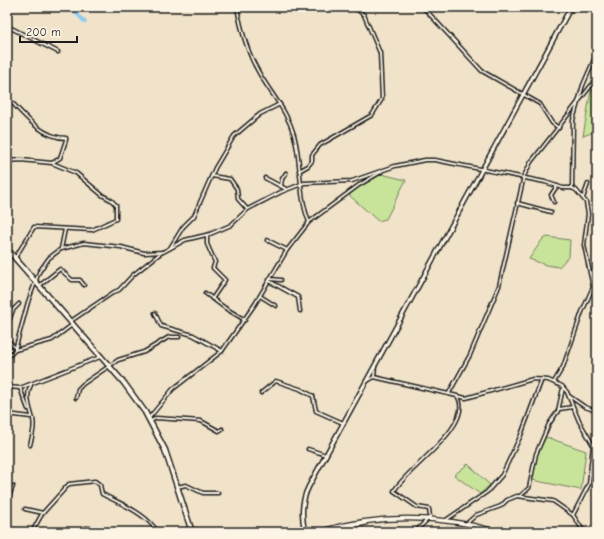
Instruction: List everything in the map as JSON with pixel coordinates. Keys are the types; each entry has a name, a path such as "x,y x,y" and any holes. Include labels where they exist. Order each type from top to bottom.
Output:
{"highway":[{"path":"7,249 109,366 132,394 150,420 163,445 192,532"}],"main road":[{"path":"307,531 302,515 305,494 571,7"},
{"path":"318,532 351,523 398,519 428,519 446,520 498,532"},
{"path":"329,532 366,522"}],"street":[{"path":"237,7 241,28 250,55 262,79 287,115 294,135 301,193 309,222"},
{"path":"299,171 308,166 312,161 312,155 320,145 372,115 382,99 383,82 380,71 379,51 368,23 364,20 364,15 354,7"},
{"path":"423,7 482,71 540,104 552,123 559,128"},
{"path":"7,26 58,52"},
{"path":"572,188 573,120 579,102 582,85 597,53"},
{"path":"449,393 470,355 499,286 523,178 531,162 597,78"},
{"path":"7,97 34,125 57,137 66,138 60,158 52,163"},
{"path":"170,248 183,227 194,216 225,149 236,133 260,114 280,104"},
{"path":"7,161 21,160 52,163 76,173 102,194 112,200 116,205 116,219 92,230 65,229 44,226 34,227 15,258"},
{"path":"15,349 52,340 71,323 119,290 133,275 163,252 185,240 207,235 234,223 247,209 286,189 312,181 337,183 352,181 395,166 429,160 523,178 563,188 572,188 583,198 588,211 584,245 593,287 582,312 563,367 554,382"},
{"path":"150,420 166,396 179,384 222,351 245,320 287,250 309,222 359,185 382,171"},
{"path":"281,186 282,179 286,173"},
{"path":"212,176 230,180 237,189 238,199 247,209"},
{"path":"264,178 286,189"},
{"path":"583,198 588,184"},
{"path":"554,202 551,195 557,186"},
{"path":"517,203 551,212"},
{"path":"61,248 65,229"},
{"path":"207,235 207,244 215,262 213,268 225,280 212,299"},
{"path":"267,240 287,250"},
{"path":"7,358 15,349 36,281 43,265 61,248 84,243 121,247 144,253 163,252"},
{"path":"39,286 60,269 72,280 80,280 84,285"},
{"path":"269,280 281,280"},
{"path":"269,280 298,297 300,311"},
{"path":"205,293 245,320"},
{"path":"260,296 276,306"},
{"path":"7,327 13,310 19,304"},
{"path":"155,313 161,326 193,336 222,351"},
{"path":"76,398 80,386 118,360 144,352 169,337 179,337"},
{"path":"7,339 15,349"},
{"path":"7,384 8,387 20,388 100,357"},
{"path":"374,377 376,364"},
{"path":"365,383 374,377 457,396 471,397 526,380 542,379 554,382 564,388 582,426 591,440 593,449 589,484 573,515"},
{"path":"446,520 487,492 502,475 522,434 542,379"},
{"path":"262,393 276,381 300,389 313,396 316,411 343,423"},
{"path":"30,412 29,394 32,384"},
{"path":"20,388 32,417 33,431 30,445"},
{"path":"520,496 529,488 536,454 549,424 556,415 564,388"},
{"path":"415,532 430,517 429,509 417,507 394,491 410,471 434,451 450,431 461,408 461,403 457,396"},
{"path":"569,396 585,407 597,411"},
{"path":"558,409 573,407"},
{"path":"7,414 32,417"},
{"path":"150,420 156,418 201,421 219,431 222,429"},
{"path":"308,449 326,455"},
{"path":"32,532 43,513 69,484 95,481 100,485 102,494 130,508 148,521 154,527 155,532"},
{"path":"177,487 186,485 204,493 218,493"},
{"path":"7,502 13,486"},
{"path":"466,524 476,515 501,506 513,497 520,496 553,501 573,515 584,532"},
{"path":"25,509 43,513"},
{"path":"86,528 99,529 100,532"}],"green space":[{"path":"591,90 597,92 597,131 583,136"},
{"path":"381,174 406,180 386,219 378,221 349,195 362,184"},
{"path":"547,237 570,240 569,256 559,267 546,265 529,259 542,240"},
{"path":"546,437 586,451 581,490 532,480 537,455"},
{"path":"468,464 490,485 480,494 454,475"}],"waterway":[{"path":"70,7 85,22"}]}
